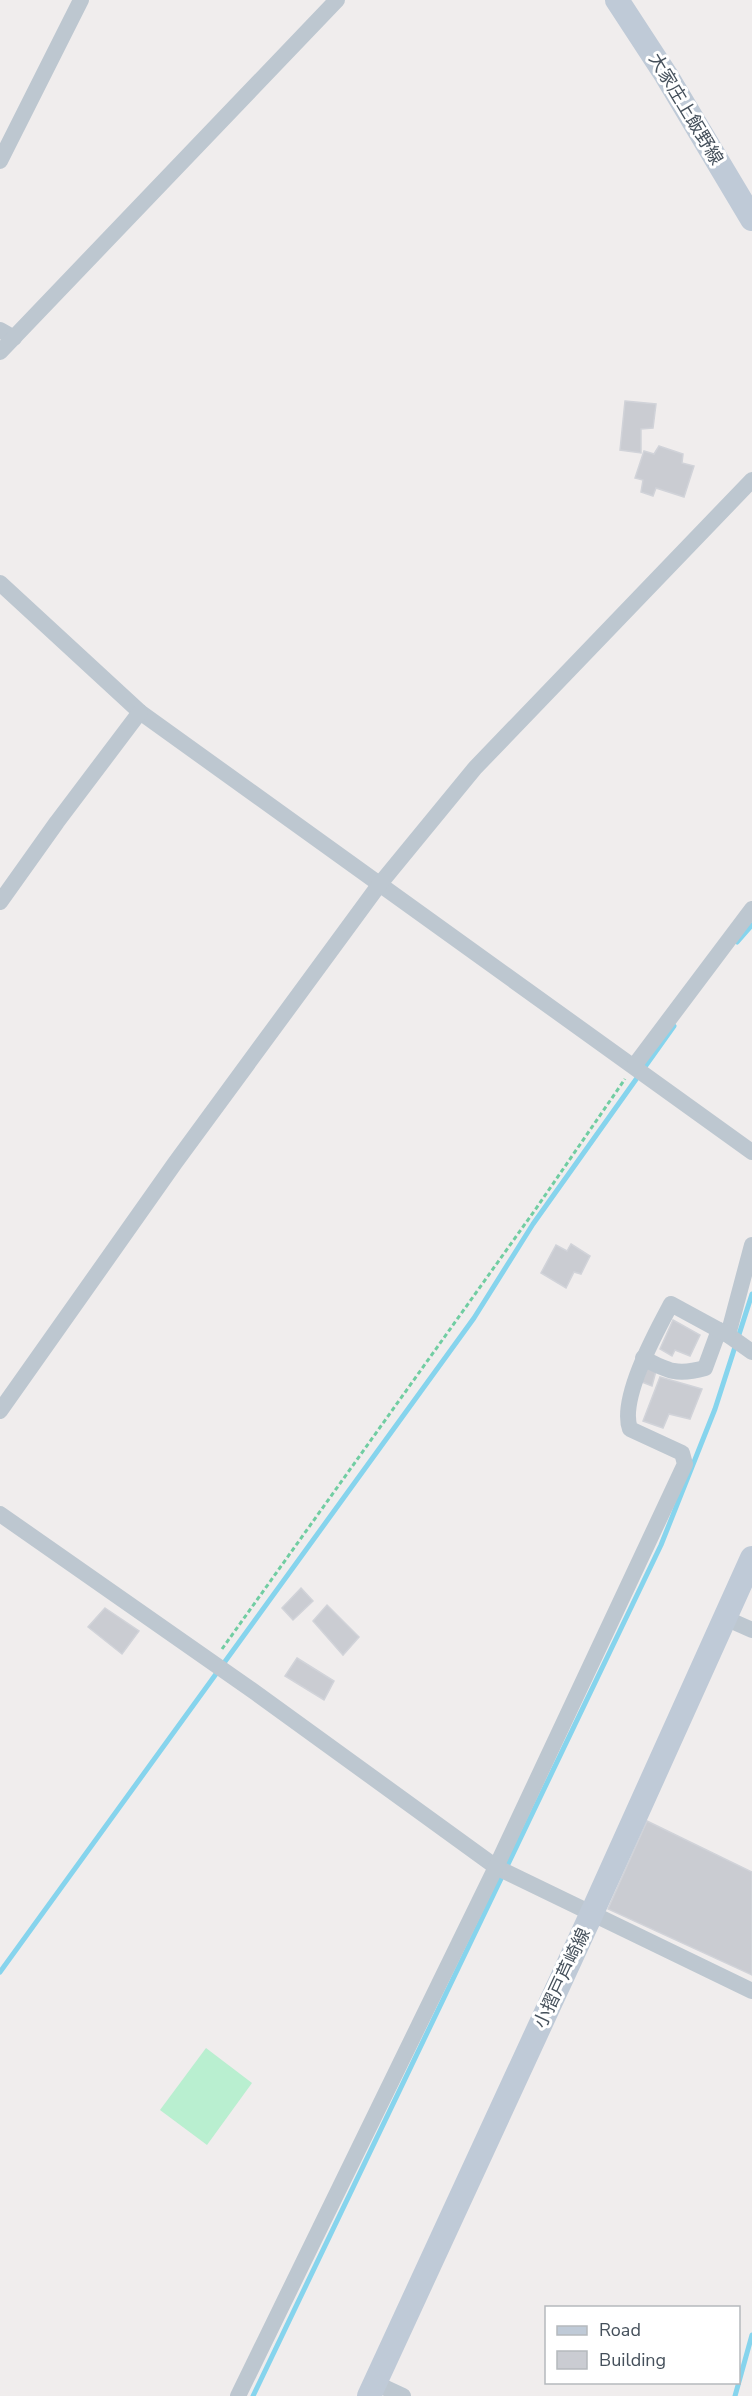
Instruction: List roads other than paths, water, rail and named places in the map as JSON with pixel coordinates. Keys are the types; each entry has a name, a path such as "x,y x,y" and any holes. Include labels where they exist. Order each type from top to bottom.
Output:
{"main road":[{"name":"大家庄上飯野線","path":"617,0 666,75 752,219"},
{"name":"小摺戸芦崎線","path":"372,2389 591,1915 752,1558"}],"street":[{"path":"0,161 81,0"},
{"path":"0,352 7,334 338,0"},
{"path":"0,1411 175,1163 379,885 475,768 752,480"},
{"path":"0,583 140,712 752,1152"},
{"path":"0,902 140,712"},
{"path":"634,1066 752,909"},
{"path":"643,1358 661,1367 685,1374 705,1368 723,1332 752,1245"},
{"path":"237,2396 496,1867 685,1464 682,1453 630,1429 626,1417 643,1358 671,1304 723,1332 752,1353"},
{"path":"0,1514 212,1662 496,1867 752,1991"},
{"path":"725,1618 752,1630"},
{"path":"372,2389 403,2396"}],"waterway":[{"path":"737,942 752,925"},
{"path":"0,1972 474,1318 533,1224 674,1026"},
{"path":"253,2396 661,1545 715,1409 752,1294"},
{"path":"740,2378 752,2335"},
{"path":"735,2396 738,2384"}]}
